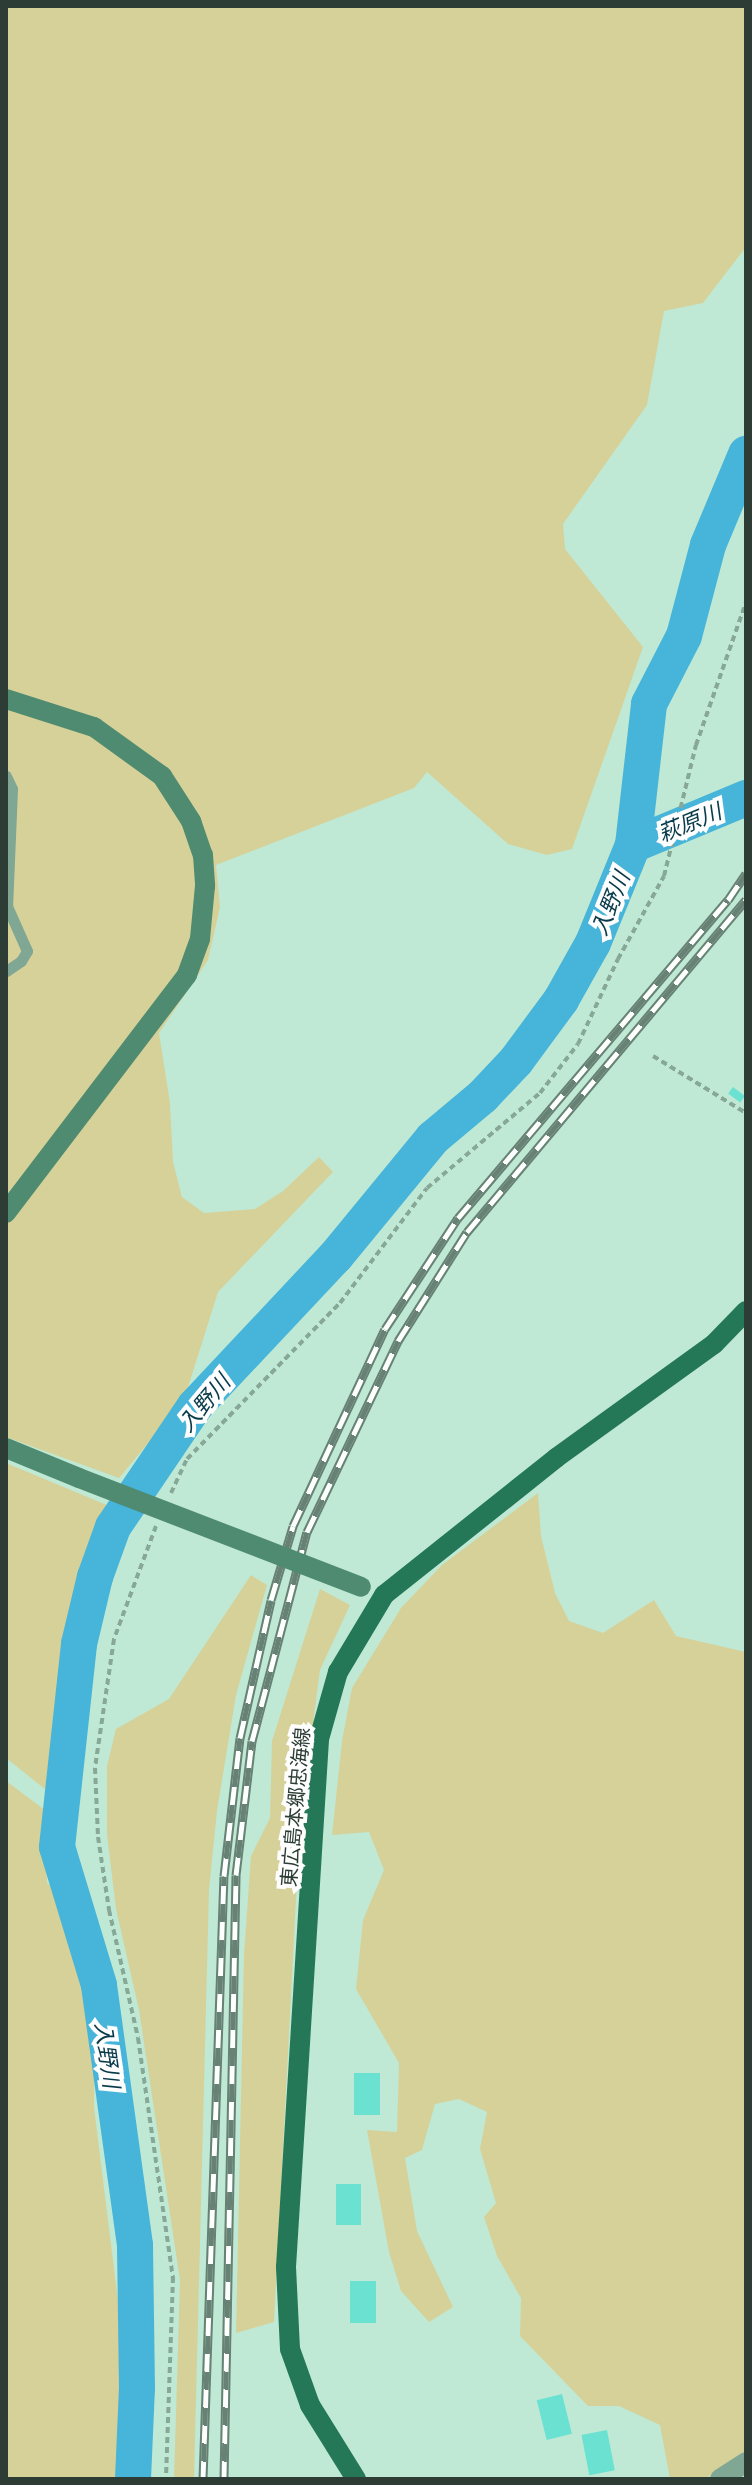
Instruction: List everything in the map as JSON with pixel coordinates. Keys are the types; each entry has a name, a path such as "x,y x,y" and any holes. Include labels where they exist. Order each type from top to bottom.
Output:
{"main road":[{"name":"東広島本郷忠海線","path":"356,2479 310,2405 290,2349 286,2267 319,1739 338,1672 384,1595 556,1458 714,1344 746,1311"}],"street":[{"path":"6,699 94,727 162,776 191,821 203,855 205,886 200,939 187,975 6,1213"},
{"path":"6,1448 384,1595"},
{"path":"720,2479 746,2462"}],"lane":[{"path":"6,776 12,789 7,906 27,951 21,961 6,971"}],"path":[{"path":"168,1500 187,1459 340,1303 427,1188 540,1093 578,1044 672,854 696,745 746,602"},
{"path":"653,1056 746,1113"},
{"path":"161,1514 142,1555 114,1639 95,1768 98,1837 109,1910 138,2038 173,2277 166,2479"}],"shaded area":[{"path":"6,6 746,6 746,247 703,303 664,311 647,405 563,524 565,549 643,647 572,849 547,855 508,844 427,772 414,788 216,865 220,907 208,960 159,1033 170,1103 173,1162 182,1197 204,1213 255,1209 283,1191 319,1157 333,1172 218,1292 184,1400 119,1478 6,1437"},
{"path":"6,1463 114,1508 74,1603 50,1793 6,1758"},
{"path":"538,1493 541,1536 555,1593 569,1621 603,1633 654,1600 676,1636 746,1652 746,2451 705,2479 670,2479 660,2425 619,2406 588,2406 520,2336 521,2298 497,2256 484,2217 496,2203 480,2149 487,2112 459,2099 435,2104 422,2150 405,2158 417,2231 453,2307 429,2322 401,2291 389,2252 367,2130 397,2132 399,2063 356,1989 363,1920 384,1870 369,1832 332,1835 342,1741 352,1688 401,1608 442,1565"},
{"path":"251,1575 267,1585 236,1695 217,1811 209,1890 194,2479 174,2479 180,2280 139,2010 116,1909 107,1835 107,1766 116,1729 169,1699"},
{"path":"320,1589 350,1605 320,1670 300,1822 274,2322 236,2333 244,1954 251,1856 270,1818 272,1741"},
{"path":"6,1781 45,1810 47,1883 68,1899 85,1940 95,2004 94,2107 120,2317 125,2455 122,2479 6,2479"}],"building":[{"path":"733,1087 745,1096 740,1102 728,1093"},
{"path":"354,2073 380,2073 380,2115 354,2115"},
{"path":"336,2184 361,2184 361,2225 336,2225"},
{"path":"350,2281 376,2281 376,2323 350,2323"},
{"path":"562,2394 572,2434 547,2440 537,2400"},
{"path":"607,2430 615,2470 589,2475 581,2435"}],"waterway":[{"name":"入野川","path":"133,2479 137,2389 135,2245 99,1985 57,1847 79,1644 95,1577 113,1527 195,1406 336,1256 433,1138 483,1096 516,1061 561,1000 593,943 633,845 649,704 684,636 708,545 746,454"},
{"name":"萩原川","path":"633,845 746,798"}],"railway":[{"path":"203,2479 224,1876 240,1738 271,1600 293,1526 385,1329 458,1218 728,900 746,873"},
{"path":"224,2479 236,1875 252,1741 307,1532 398,1341 467,1232 746,899"}]}
